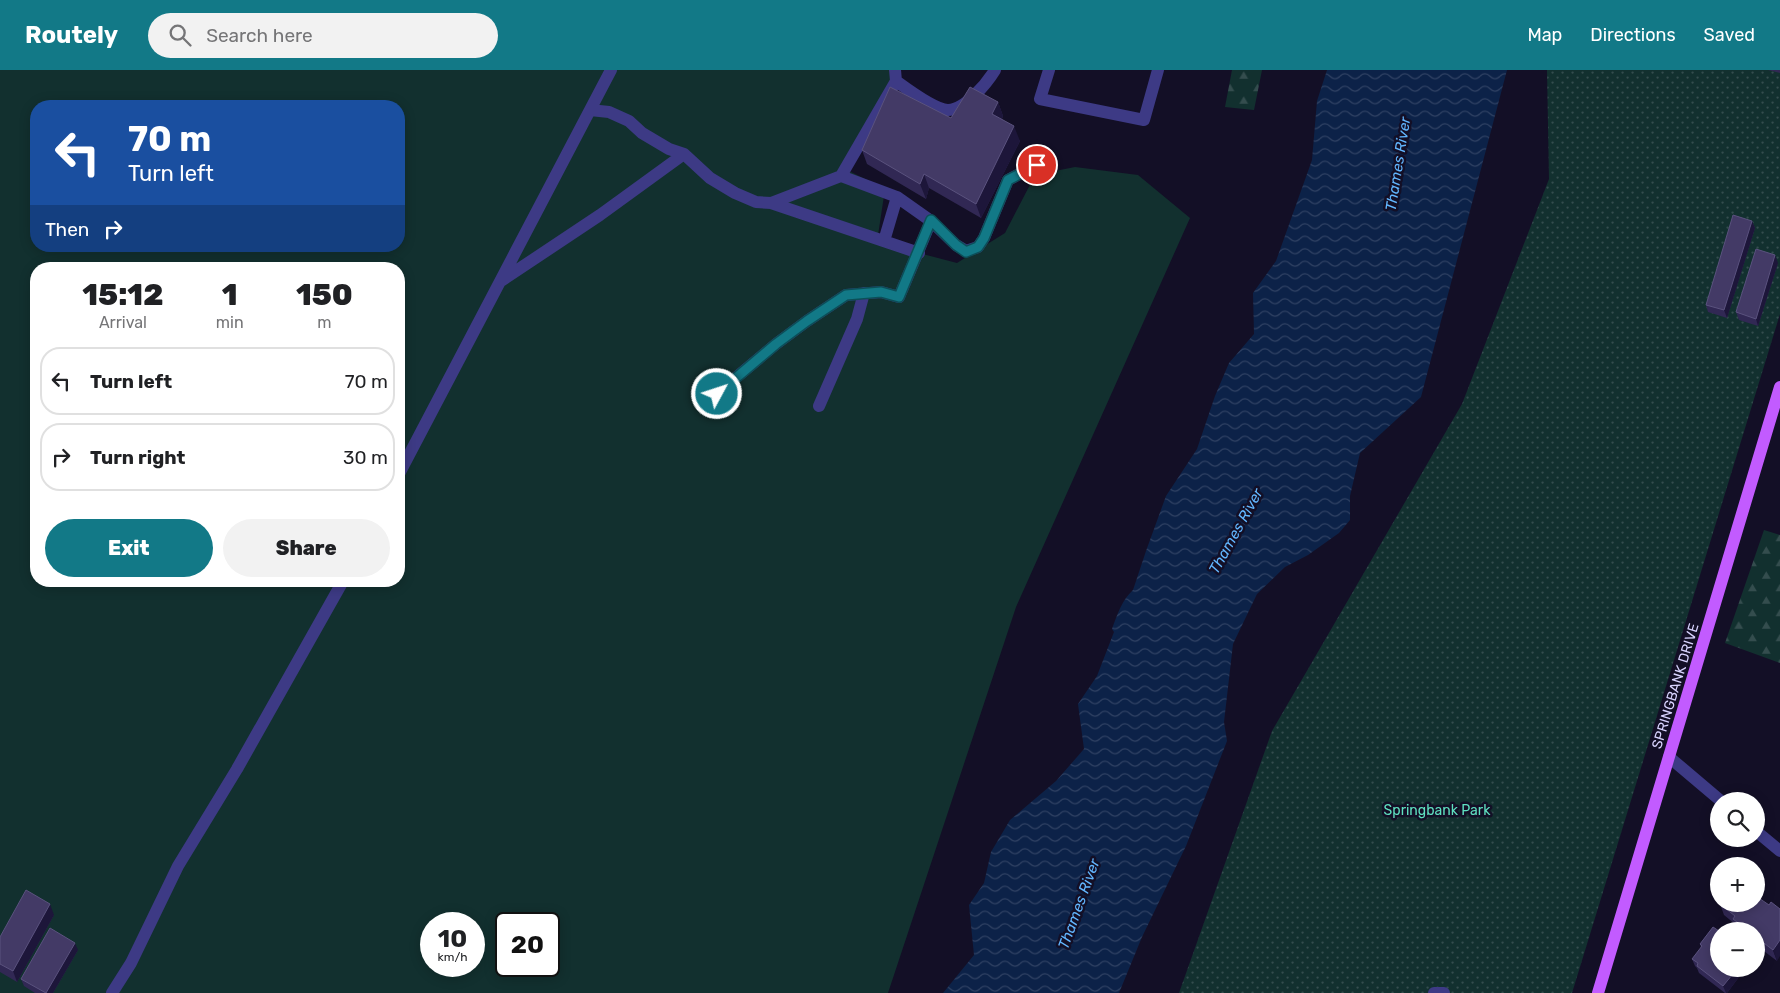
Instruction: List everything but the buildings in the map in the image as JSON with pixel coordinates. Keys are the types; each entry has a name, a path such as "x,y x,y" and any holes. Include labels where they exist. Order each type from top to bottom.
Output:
{"main road":[{"name":"SPRINGBANK DRIVE","path":"1598,993 1780,387"}],"street":[{"path":"405,462 611,70"},
{"path":"772,203 841,176 895,76 921,98 947,110 960,107 977,92 995,70"},
{"path":"1049,70 1040,99 1144,120 1158,70"},
{"path":"590,110 609,112 629,120 642,134 684,154 710,178 735,193 756,202 772,203 919,253"},
{"path":"499,282 600,215 684,154"},
{"path":"841,176 897,197 931,220 956,245 966,252 978,247 984,238 1008,180 1037,165"},
{"path":"884,241 897,197"},
{"path":"708,401 768,350 846,295 881,292 899,297 919,253 931,220"},
{"path":"819,406 858,319 864,293"},
{"path":"112,993 131,963 178,866 237,769 340,587"},
{"path":"1669,757 1710,792"},
{"path":"1765,838 1780,851"},
{"path":"1434,993 1444,993"}],"green space":[{"path":"0,70 896,70 845,169 885,189 877,242 957,263 1005,233 1035,175 1075,167 1138,175 1190,218 1016,607 888,993 0,993"},
{"path":"1232,70 1262,70 1254,110 1225,107"},
{"name":"Springbank Park","path":"1547,70 1780,70 1780,314 1572,993 1179,993 1272,731 1462,404 1549,179"},
{"path":"1764,530 1780,535 1780,663 1725,643"}],"water":[{"name":"Thames River","path":"1327,70 1507,70 1421,397 1360,453 1350,496 1350,520 1339,533 1308,555 1285,567 1257,594 1233,644 1224,722 1227,741 1186,846 1142,937 1119,993 943,993 974,955 969,905 984,883 991,852 1010,820 1056,781 1084,749 1078,704 1097,676 1114,632 1112,629 1116,618 1123,603 1133,590 1166,496 1197,449 1215,396 1229,363 1254,334 1253,293 1276,261 1312,160 1317,101"}],"route":[{"path":"717,394 776,344 846,295 881,292 899,297 919,253 931,220 956,245 966,252 978,247 984,238 1008,180 1037,165"}]}
